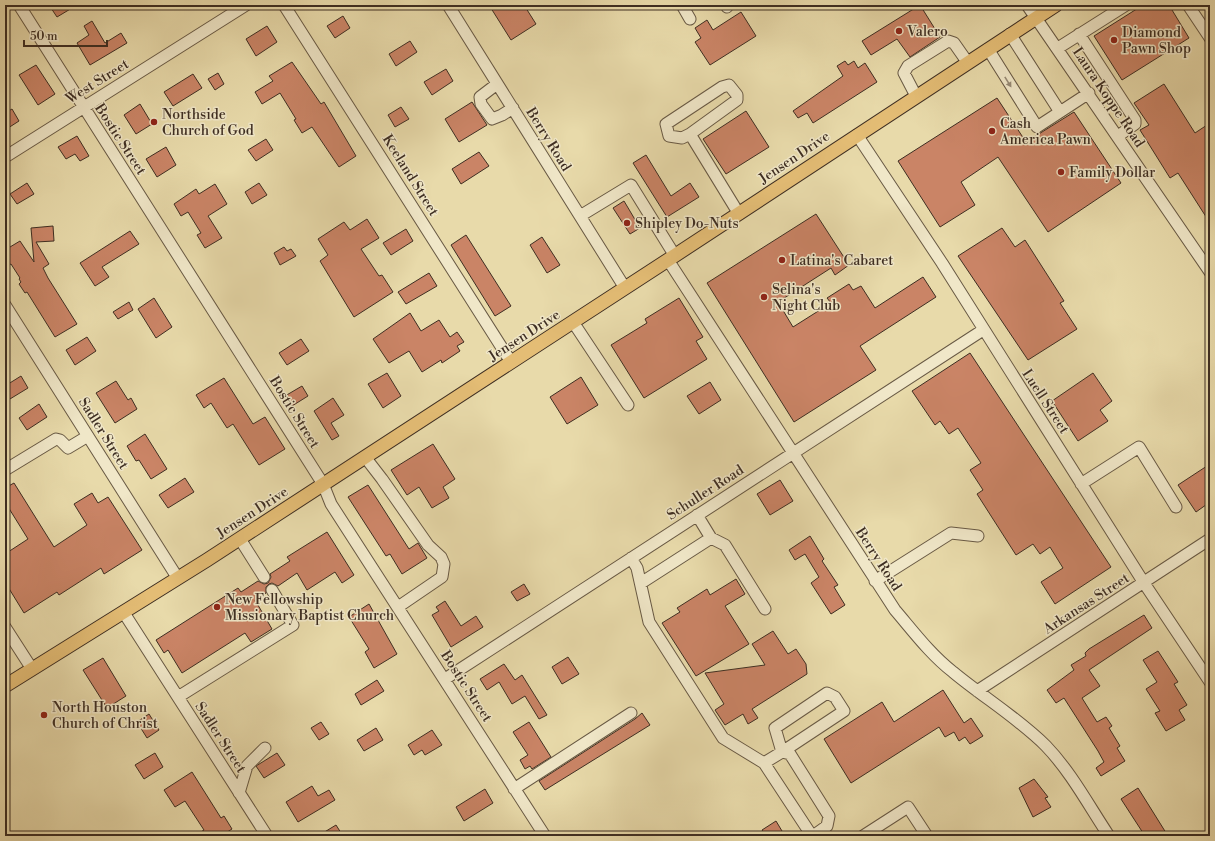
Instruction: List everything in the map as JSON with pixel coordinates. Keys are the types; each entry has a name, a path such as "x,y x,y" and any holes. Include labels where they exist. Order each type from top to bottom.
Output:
{"main road":[{"name":"Jensen Drive","path":"5,686 124,613 177,577 240,539 672,258 1056,5"}],"street":[{"name":"Bostic Street","path":"19,5 323,484 331,504 545,836"},
{"name":"West Street","path":"5,157 246,5"},
{"name":"Keeland Street","path":"284,5 511,362"},
{"path":"682,5 690,19"},
{"name":"Laura Koppe Road","path":"1027,5 1037,17 1210,272"},
{"path":"1058,48 1126,5"},
{"path":"1188,5 1210,38"},
{"name":"Berry Road","path":"450,6 625,288"},
{"path":"1010,34 1060,112"},
{"path":"1079,34 1135,120 1135,124 1118,136"},
{"path":"916,96 904,73 908,66 948,41 954,43 968,63"},
{"path":"988,49 1036,126 1089,93"},
{"path":"497,84 480,97 480,104 492,119 513,108"},
{"path":"729,85 737,95 737,100 690,134 682,138 669,136 666,124 722,87 729,85"},
{"path":"690,134 739,214"},
{"name":"Luell Street","path":"857,135 942,263 1144,583 1210,682"},
{"name":"Berry Road","path":"580,216 631,185 672,258 894,610 930,651 952,672 1046,747 1062,766 1109,836"},
{"name":"Sadler Street","path":"5,305 177,577"},
{"path":"573,322 628,405"},
{"name":"Schuller Road","path":"445,679 983,330"},
{"path":"5,470 56,439 60,440 64,447 68,448 88,436"},
{"path":"1081,484 1139,448 1176,507"},
{"path":"365,457 428,545 441,557 444,564 442,577 398,607"},
{"path":"697,515 711,538 725,545 765,609"},
{"path":"875,581 951,533 978,536"},
{"path":"641,583 711,538"},
{"name":"Arkansas Street","path":"977,691 1144,583 1210,538"},
{"path":"240,539 264,577"},
{"path":"631,558 637,568 649,622 723,738 764,763 812,836 828,826 829,816 790,754 782,752"},
{"path":"178,697 293,625 272,590"},
{"name":"Sadler Street","path":"124,613 267,836"},
{"path":"5,627 32,669"},
{"path":"764,763 782,752 844,711 835,697 827,693 775,728 782,752"},
{"path":"514,789 631,713"},
{"path":"239,793 247,766 266,748"},
{"path":"863,836 908,807 927,836"}],"building":[{"path":"49,5 77,5 57,17"},
{"path":"489,5 524,5 536,24 511,40"},
{"name":"Valero","path":"920,5 940,37 910,57 897,39 871,55 862,41"},
{"path":"1143,5 1169,5 1189,38 1122,80 1094,36"},
{"path":"741,12 756,36 710,65 695,42 701,38 695,28 707,20 713,30"},
{"path":"343,16 350,28 335,38 327,26"},
{"path":"92,21 105,43 121,33 127,43 90,65 77,43 89,35 84,26"},
{"path":"267,26 277,42 256,56 246,39"},
{"path":"410,41 417,52 396,66 389,54"},
{"path":"845,61 848,65 854,61 858,68 865,63 877,82 813,123 807,113 798,118 793,111 843,76 837,66"},
{"path":"292,62 321,104 324,102 356,156 339,167 312,127 302,133 294,120 296,119 280,93 262,104 255,92 273,81 269,76"},
{"path":"36,65 55,94 38,105 19,75"},
{"path":"446,69 453,81 432,95 424,82"},
{"path":"218,73 224,84 215,90 208,79"},
{"path":"193,74 202,88 173,106 164,92"},
{"path":"1164,84 1195,133 1210,123 1210,223 1178,173 1170,178 1140,130 1149,125 1134,103"},
{"path":"997,98 1026,142 1074,112 1121,183 1048,232 998,157 961,182 975,205 940,227 898,161"},
{"path":"472,102 487,125 459,142 445,119"},
{"path":"140,104 152,124 136,134 124,115"},
{"path":"401,107 409,119 395,127 388,115"},
{"path":"12,109 19,121 5,130 5,113"},
{"path":"746,111 769,147 726,174 703,139"},
{"path":"77,136 89,156 80,161 75,154 66,159 58,147"},
{"path":"266,139 273,150 256,161 248,150"},
{"path":"166,147 176,165 157,177 146,159"},
{"path":"479,152 489,166 461,184 452,169"},
{"path":"646,155 671,196 690,183 699,197 667,217 633,163"},
{"path":"27,183 34,194 17,204 10,194"},
{"path":"259,183 267,195 252,204 245,192"},
{"path":"215,184 227,204 208,216 222,238 205,248 197,235 201,233 188,212 181,216 174,204 196,189 199,194"},
{"path":"624,201 640,228 630,234 613,208"},
{"path":"816,214 849,265 835,275 831,268 778,302 793,327 831,303 827,298 849,284 853,290 861,286 875,308 923,277 936,297 860,346 876,370 794,422 707,283"},
{"path":"367,219 379,238 361,249 379,276 382,275 393,292 354,317 320,261 328,255 318,239 344,222 350,230"},
{"path":"53,226 54,241 36,242 49,264 43,268 48,278 77,324 55,337 27,292 25,293 19,284 21,282 19,279 20,278 11,264 9,265 5,259 5,250 20,241 34,262 31,228"},
{"path":"1002,228 1015,247 1025,240 1064,301 1060,303 1077,329 1028,360 958,256"},
{"path":"406,229 413,241 391,255 383,243"},
{"path":"130,231 139,244 102,267 109,277 95,286 80,263"},
{"path":"466,235 511,306 495,316 451,245"},
{"path":"542,237 560,265 547,273 530,245"},
{"path":"284,247 287,251 291,249 296,256 280,265 274,253"},
{"path":"429,273 437,286 406,304 398,292"},
{"path":"154,298 172,327 156,338 138,309"},
{"path":"679,298 703,337 696,341 707,359 644,398 611,345 647,323 645,319"},
{"path":"129,302 133,310 118,319 113,312"},
{"path":"410,313 421,331 439,320 450,337 457,332 464,342 457,346 460,351 442,363 441,360 422,372 409,351 389,363 373,339"},
{"path":"87,337 96,351 75,365 66,350"},
{"path":"301,339 309,351 287,365 279,353"},
{"path":"970,353 1111,567 1055,604 1041,582 1063,568 1050,547 1040,554 1033,544 1016,555 977,494 983,490 970,470 981,463 958,428 949,434 940,421 935,425 912,391"},
{"path":"387,373 401,396 383,408 368,384"},
{"path":"1093,373 1112,401 1100,410 1108,421 1078,441 1052,401"},
{"path":"21,376 28,388 5,402 5,386"},
{"path":"581,377 598,405 567,424 550,397"},
{"path":"224,378 253,424 265,417 285,449 259,465 233,424 227,428 211,403 204,408 196,395"},
{"path":"116,381 128,400 131,398 137,409 115,423 96,393"},
{"path":"710,382 721,400 699,414 687,396"},
{"path":"302,386 308,396 292,406 285,396"},
{"path":"333,398 344,415 331,423 339,436 332,440 314,411"},
{"path":"39,404 47,417 27,430 19,418"},
{"path":"145,434 167,469 151,479 139,460 136,461 127,446"},
{"path":"433,444 455,479 443,487 449,498 432,508 419,487 407,495 391,470"},
{"path":"1210,464 1210,502 1196,512 1178,485"},
{"path":"185,478 194,492 168,508 159,495"},
{"path":"780,480 793,501 770,515 757,494"},
{"path":"14,483 54,547 87,525 74,504 92,493 98,503 108,497 142,550 104,574 101,568 59,595 57,592 24,613 5,582 5,554 28,539 5,502 5,488"},
{"path":"368,485 409,549 418,543 427,558 402,574 390,554 386,556 348,497"},
{"path":"327,532 354,575 342,583 335,572 307,590 297,573 278,586 272,583 269,584 266,587 266,593 255,600 272,629 251,642 245,633 182,673 168,650 164,653 156,640 238,588 241,592 258,581 264,584 268,583 271,577 270,574 290,561 287,557"},
{"path":"810,536 824,559 822,561 838,585 834,587 845,605 831,614 811,583 819,577 805,554 795,560 789,550"},
{"path":"736,579 745,594 725,606 749,644 696,676 662,623 680,612 677,608 707,589 710,595"},
{"path":"524,584 530,594 517,601 511,592"},
{"path":"445,601 461,626 476,616 483,627 451,647 432,615 439,611 436,607"},
{"path":"369,604 397,654 374,668 365,652 369,649 349,617"},
{"path":"1144,615 1152,628 1089,670 1100,686 1082,698 1097,722 1106,717 1112,726 1109,728 1120,746 1117,748 1125,761 1101,776 1096,768 1104,762 1098,751 1064,698 1056,703 1047,690 1074,670 1071,665 1086,656 1085,653 1089,649"},
{"path":"773,631 788,654 796,649 806,664 807,674 752,709 758,718 748,724 743,714 725,725 715,710 724,704 705,673 765,665 752,644"},
{"path":"1158,651 1178,682 1174,684 1187,705 1179,710 1185,720 1166,731 1155,713 1160,711 1146,689 1157,682 1143,660"},
{"path":"568,657 579,674 562,684 552,667"},
{"path":"103,658 126,696 107,708 83,670"},
{"path":"504,664 515,680 522,675 547,715 539,719 525,696 512,704 499,682 487,690 480,679"},
{"path":"377,680 384,691 361,705 355,694"},
{"path":"943,690 964,723 971,718 983,736 970,744 965,737 959,741 954,732 945,737 939,727 851,783 824,739 882,702 894,722"},
{"path":"642,713 650,725 545,790 539,781"},
{"path":"149,714 159,730 147,738 137,722"},
{"path":"321,722 329,734 319,740 311,728"},
{"path":"529,722 551,757 532,769 530,766 525,769 520,760 528,755 513,732"},
{"path":"376,728 383,740 364,751 357,740"},
{"path":"432,730 442,745 425,755 422,750 414,755 408,745"},
{"path":"155,753 163,767 144,779 135,765"},
{"path":"277,753 285,765 264,778 256,766"},
{"path":"192,772 221,818 224,816 232,829 221,836 194,836 204,830 185,801 175,807 164,790"},
{"path":"1034,779 1048,797 1045,798 1051,807 1033,817 1019,788"},
{"path":"312,786 318,796 329,790 335,800 298,822 286,802"},
{"path":"1138,788 1168,836 1145,836 1121,799"},
{"path":"485,789 493,803 464,821 456,807"},
{"path":"776,821 785,836 766,836 762,830"},
{"path":"336,825 343,836 318,836"}],"place":[{"name":"Valero","path":"899,31"},
{"name":"Diamond Pawn Shop","path":"1114,40"},
{"name":"Northside Church of God","path":"154,122"},
{"name":"Cash America Pawn","path":"992,131"},
{"name":"Family Dollar","path":"1061,172"},
{"name":"Shipley Do-Nuts","path":"627,223"},
{"name":"Latina's Cabaret","path":"782,260"},
{"name":"Selina's Night Club","path":"764,297"},
{"name":"New Fellowship Missionary Baptist Church","path":"217,607"},
{"name":"North Houston Church of Christ","path":"44,715"}]}
